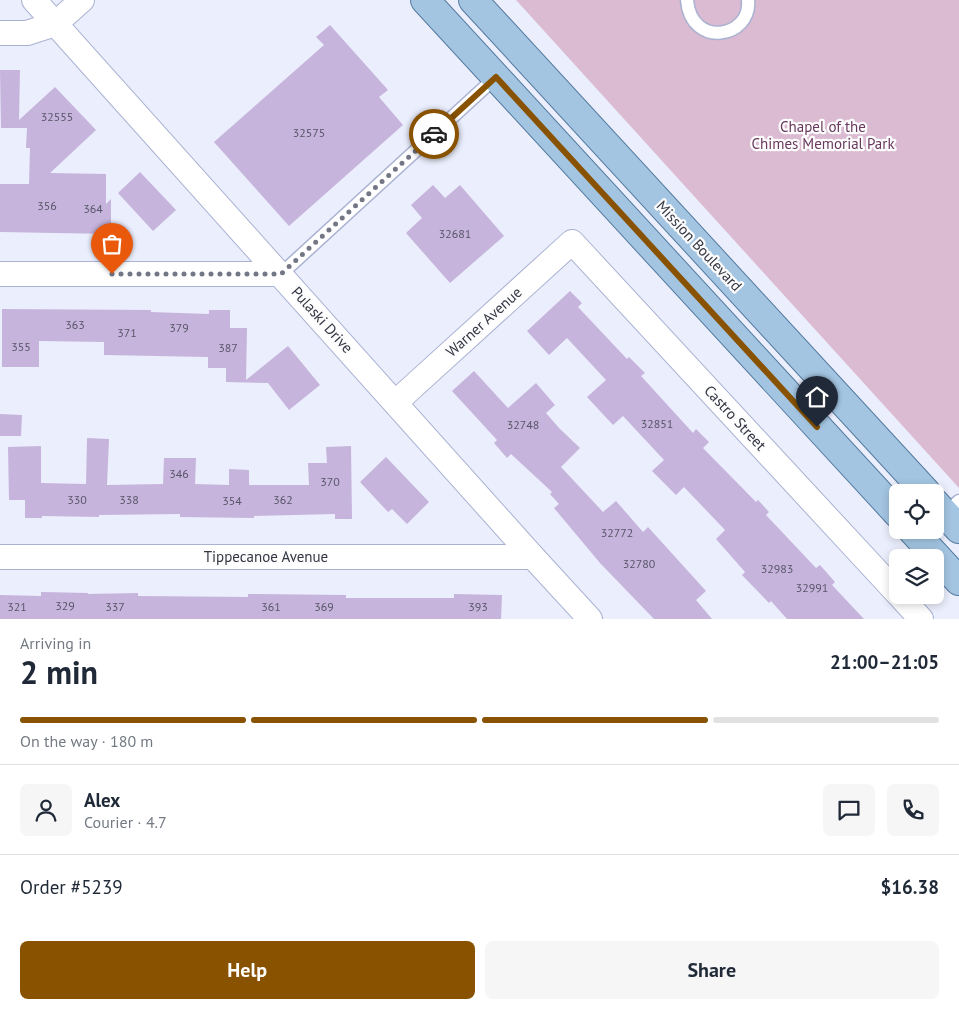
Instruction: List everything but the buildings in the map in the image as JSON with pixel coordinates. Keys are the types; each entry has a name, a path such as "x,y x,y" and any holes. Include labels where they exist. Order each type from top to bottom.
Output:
{"main road":[{"path":"425,0 889,504"},
{"name":"Mission Boulevard","path":"473,0 919,484"},
{"path":"920,539 959,581"}],"street":[{"name":"Pulaski Drive","path":"34,0 590,619"},
{"path":"0,33 27,33 55,24 82,0"},
{"name":"Warner Avenue","path":"396,402 572,242"},
{"name":"Castro Street","path":"572,242 889,584"},
{"path":"0,274 281,274"},
{"name":"Tippecanoe Avenue","path":"0,557 533,557"},
{"name":"Castro Street","path":"907,604 921,619"}],"lane":[{"path":"687,0 688,11 694,22 703,30 714,33 726,32 737,27 745,18 749,6 748,0"},
{"path":"281,274 496,77"}],"green space":[{"name":"Chapel of the Chimes Memorial Park","path":"516,0 959,0 959,488"}],"way so far":[{"path":"112,274 281,274 434,134"}],"route":[{"path":"434,134 496,77 817,427"}]}
